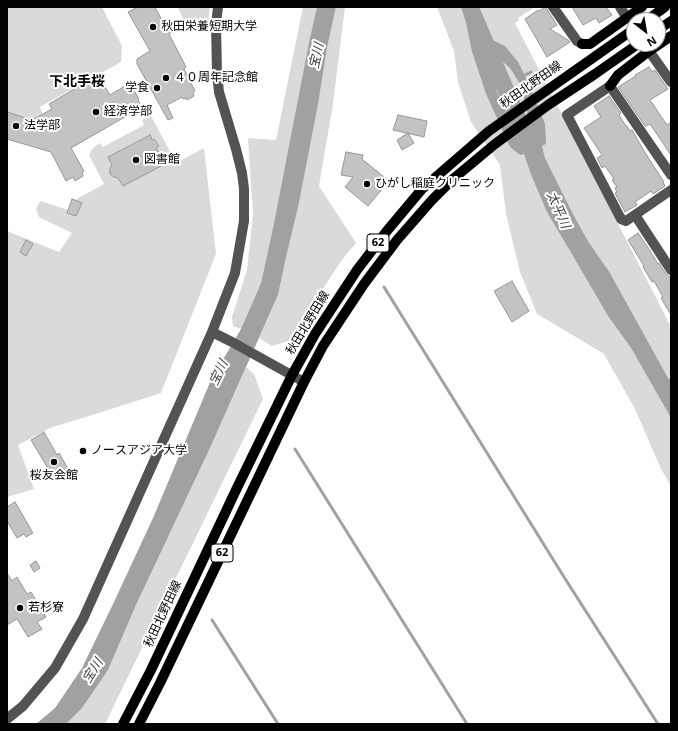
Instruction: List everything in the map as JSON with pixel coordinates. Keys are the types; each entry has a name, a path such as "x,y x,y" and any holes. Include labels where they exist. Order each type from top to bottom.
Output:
{"main road":[{"path":"582,44 590,44 626,18"},
{"name":"秋田北野田線","path":"123,724 151,670 292,375 315,334 352,276 422,189 489,131 626,35"},
{"name":"秋田北野田線","path":"139,724 304,382 323,346 364,284 397,240 432,200 453,180 495,144 548,105 627,52"},
{"path":"610,86 618,75 648,52"}],"street":[{"path":"7,719 23,706 55,668 83,619 212,332 235,272 244,221 244,189 242,173 220,92 217,74 216,24 218,7"},
{"path":"553,7 577,41 582,44"},
{"path":"620,7 626,18"},
{"path":"650,52 671,82"},
{"path":"671,174 610,86 567,115 621,219 626,221 671,190"},
{"path":"635,215 671,270"},
{"path":"212,332 304,382"}],"shaded area":[{"path":"7,7 102,7 122,46 121,62 40,107 42,114 32,120 7,113"},
{"path":"178,7 210,7 207,33 183,19"},
{"path":"303,7 318,7 261,283 241,329 233,326 232,317 247,270 253,215 248,138 276,140"},
{"path":"336,7 345,7 333,104 319,186 356,243 341,261 289,341 272,346 259,338 278,295 298,209 327,48"},
{"path":"437,7 461,7 472,52 486,94 510,147 524,154 530,172 570,251 608,316 631,348 671,418 671,486 661,469 635,409 604,354 537,314 520,272 506,214 500,165 471,122 458,82 454,51"},
{"path":"479,7 535,7 518,18 519,20 515,23 671,327 671,380 668,379 610,273 588,241 573,214 545,158 542,146 546,144 505,46 493,40 483,21"},
{"path":"498,58 510,68 521,86 531,136 520,144 497,91 489,65"},
{"path":"151,116 176,163 204,148 216,254 161,393 50,428 18,445 34,489 7,497 7,231 59,252 72,233 39,217 36,209 40,201 68,210 67,213 76,215 82,203 75,200 104,184 89,155 93,148 100,143 103,147 144,125 142,120","holes":["149,135 152,140 154,139 159,146 156,148 164,164 123,186 118,178 110,174 112,164 108,157"]},
{"path":"246,367 254,374 263,399 105,724 66,724 108,670 136,605 210,448"}],"water":[{"name":"宝川","path":"317,7 336,7 327,48 298,208 278,295 210,448 136,605 108,670 82,708 66,724 36,724 55,708 82,668 153,518 211,380 241,329 261,283"},
{"path":"461,7 479,7 483,21 493,40 505,46 518,62 529,84 545,124 546,144 542,146 545,158 588,241 610,273 668,378 671,380 671,418 631,348 608,316 547,212 524,154 520,155 510,147 486,94 472,52","holes":["498,58 510,68 521,86 531,131 531,136 520,144 497,92 489,65"]}],"building":[{"name":"４０周年記念館","path":"138,7 155,7 163,22 166,21 172,32 169,34 186,67 184,69 195,91 193,93 194,96 187,100 186,98 183,99 182,97 167,105 173,118 168,120 137,64 137,59 150,51 128,12"},
{"path":"546,7 557,25 550,29 570,42 547,57 525,19 538,10 539,11"},
{"path":"572,7 606,7 612,15 599,23 596,18 583,25"},
{"path":"649,67 652,72 655,70 668,89 650,100 667,125 671,122 671,155 650,124 645,126 618,87"},
{"path":"98,75 110,95 125,86 127,90 132,87 139,99 140,104 136,107 137,110 71,148 84,171 82,173 83,176 75,181 73,177 66,181 51,152 7,139 7,112 32,120 52,109 49,104"},
{"path":"609,96 621,113 619,115 626,126 630,131 632,130 665,186 653,194 651,191 635,202 637,205 625,212 615,193 617,192 615,188 617,187 612,180 614,179 605,166 602,168 597,158 602,155 584,128 601,117 594,106"},
{"path":"398,115 427,121 424,137 393,130"},
{"path":"408,133 414,143 402,150 397,140"},
{"name":"図書館","path":"150,135 152,140 154,139 159,146 156,148 165,164 123,186 118,178 110,174 110,168 112,165 108,157"},
{"name":"ひがし稲庭クリニック","path":"346,152 363,155 362,159 389,181 368,206 345,187 353,177 341,175"},
{"path":"72,199 82,203 76,216 67,213"},
{"path":"638,233 658,264 659,263 666,274 671,278 671,315 661,298 663,297 654,281 652,282 628,240"},
{"path":"26,240 33,244 26,256 20,252"},
{"path":"512,281 529,311 512,322 494,291"},
{"name":"桜友会館","path":"44,432 57,455 59,453 70,472 59,479 57,475 51,477 47,471 49,470 31,440"},
{"path":"15,502 33,533 26,537 24,534 17,538 7,521 7,507"},
{"path":"36,561 40,568 34,572 30,565"},
{"name":"若杉寮","path":"7,573 12,581 17,577 27,594 31,592 46,617 37,622 42,629 28,637 17,619 7,625"}],"waterway":[{"name":"太平川","path":"470,7 536,160"},
{"path":"525,75 531,72"},
{"path":"384,287 564,577 658,724"},
{"path":"295,449 467,724"},
{"path":"212,620 278,724"}],"place":[{"name":"秋田栄養短期大学","path":"153,27"},
{"name":"４０周年記念館","path":"166,78"},
{"name":"学食","path":"157,88"},
{"name":"経済学部","path":"96,112"},
{"name":"法学部","path":"16,126"},
{"name":"図書館","path":"136,160"},
{"name":"ひがし稲庭クリニック","path":"367,184"},
{"name":"ノースアジア大学","path":"83,451"},
{"name":"桜友会館","path":"54,462"},
{"name":"若杉寮","path":"20,608"}],"district":[{"name":"下北手桜","path":"77,82"}]}
